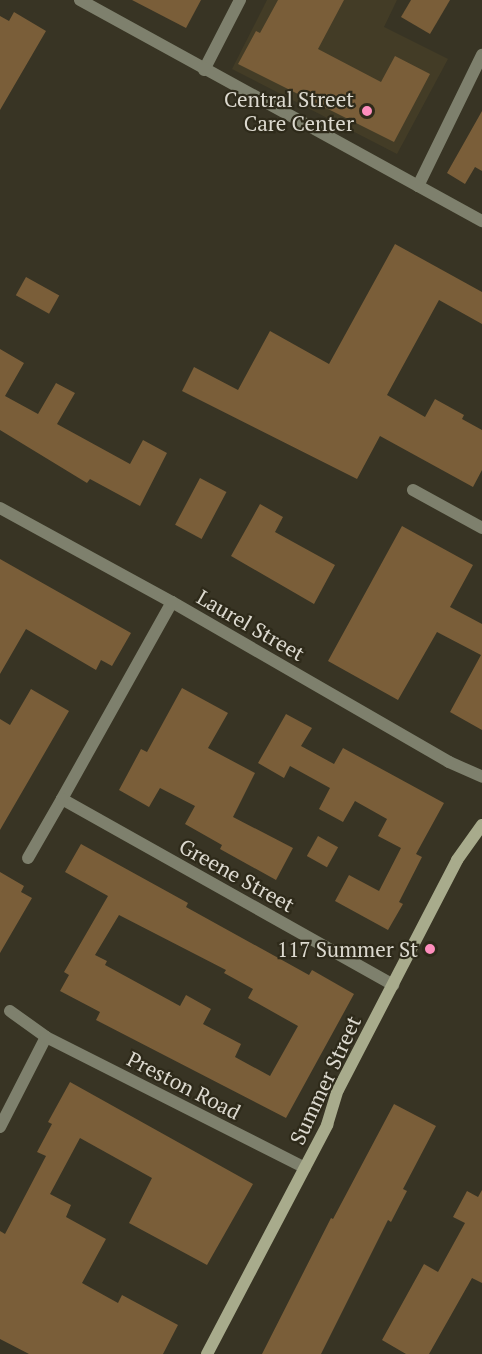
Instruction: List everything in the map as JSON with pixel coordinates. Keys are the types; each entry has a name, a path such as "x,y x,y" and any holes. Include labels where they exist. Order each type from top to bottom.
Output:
{"main road":[{"name":"Summer Street","path":"207,1354 327,1125 338,1090 461,853 482,825"}],"street":[{"path":"80,0 482,221"},
{"path":"204,70 240,0"},
{"path":"418,186 482,55"},
{"path":"413,490 482,528"},
{"name":"Laurel Street","path":"0,508 172,602 449,762 482,777"},
{"path":"28,858 172,602"},
{"name":"Greene Street","path":"62,799 393,985"},
{"name":"Preston Road","path":"10,1011 46,1037 305,1168"},
{"path":"0,1127 46,1037"}],"shaded area":[{"name":"Central Street Care Center","path":"267,0 397,0 384,27 448,59 397,154 232,69"}],"building":[{"path":"132,0 201,0 186,28"},
{"path":"278,0 344,0 318,49 381,82 395,56 430,74 394,142 238,64 256,31 260,33"},
{"path":"411,0 450,0 430,34 401,17"},
{"path":"14,12 46,31 0,110 0,16 9,21"},
{"path":"482,111 482,171 475,167 465,184 447,173"},
{"path":"395,244 482,292 482,324 439,300 387,395 425,417 435,399 464,415 462,419 482,430 482,470 473,487 380,436 357,479 182,391 194,367 238,390 270,331 329,364"},
{"path":"26,277 59,295 49,314 16,295"},
{"path":"0,349 24,363 5,396 38,414 56,383 75,393 57,424 130,464 143,440 167,453 140,506 90,479 87,483 0,430"},
{"path":"200,478 226,492 202,539 175,525"},
{"path":"260,504 283,517 275,532 335,565 314,604 231,556"},
{"path":"402,526 473,565 450,607 482,624 482,730 450,712 481,655 437,632 398,700 328,661"},
{"path":"0,559 131,633 112,666 101,660 96,670 26,629 0,674"},
{"path":"182,688 228,713 208,748 255,773 233,817 293,848 276,880 220,849 222,845 185,824 195,806 160,788 149,807 119,790 141,749 147,752"},
{"path":"31,689 69,711 0,830 0,719 10,725"},
{"path":"286,714 312,728 301,746 334,764 343,748 444,803 416,854 422,857 399,902 403,904 388,930 335,901 349,875 379,891 401,848 378,836 387,819 355,801 343,822 319,809 330,788 290,766 284,778 258,763"},
{"path":"318,836 338,847 327,867 307,856"},
{"path":"81,844 188,903 186,907 309,975 312,970 354,994 286,1118 96,1020 100,1012 60,991 69,975 64,972 108,896 65,872","holes":["119,915 226,970 224,973 253,989 248,998 298,1026 270,1076 235,1057 241,1044 203,1024 211,1009 186,995 180,1006 105,965 107,961 95,955"]},
{"path":"0,872 24,886 21,892 32,898 0,953"},
{"path":"70,1082 253,1184 207,1265 129,1223 152,1178 80,1138 50,1194 71,1205 66,1217 106,1239 82,1283 118,1303 122,1295 178,1325 163,1354 29,1354 0,1339 0,1231 5,1234 46,1156 37,1152 52,1124 48,1122"},
{"path":"394,1104 436,1126 403,1189 407,1191 391,1222 388,1220 321,1354 262,1354 331,1218 333,1219"},
{"path":"482,1190 482,1283 472,1278 429,1354 406,1354 382,1340 424,1264 438,1272 465,1223 453,1217 467,1191 478,1197"}],"place":[{"name":"Central Street Care Center","path":"367,111"},
{"name":"117 Summer St","path":"430,949"}]}
